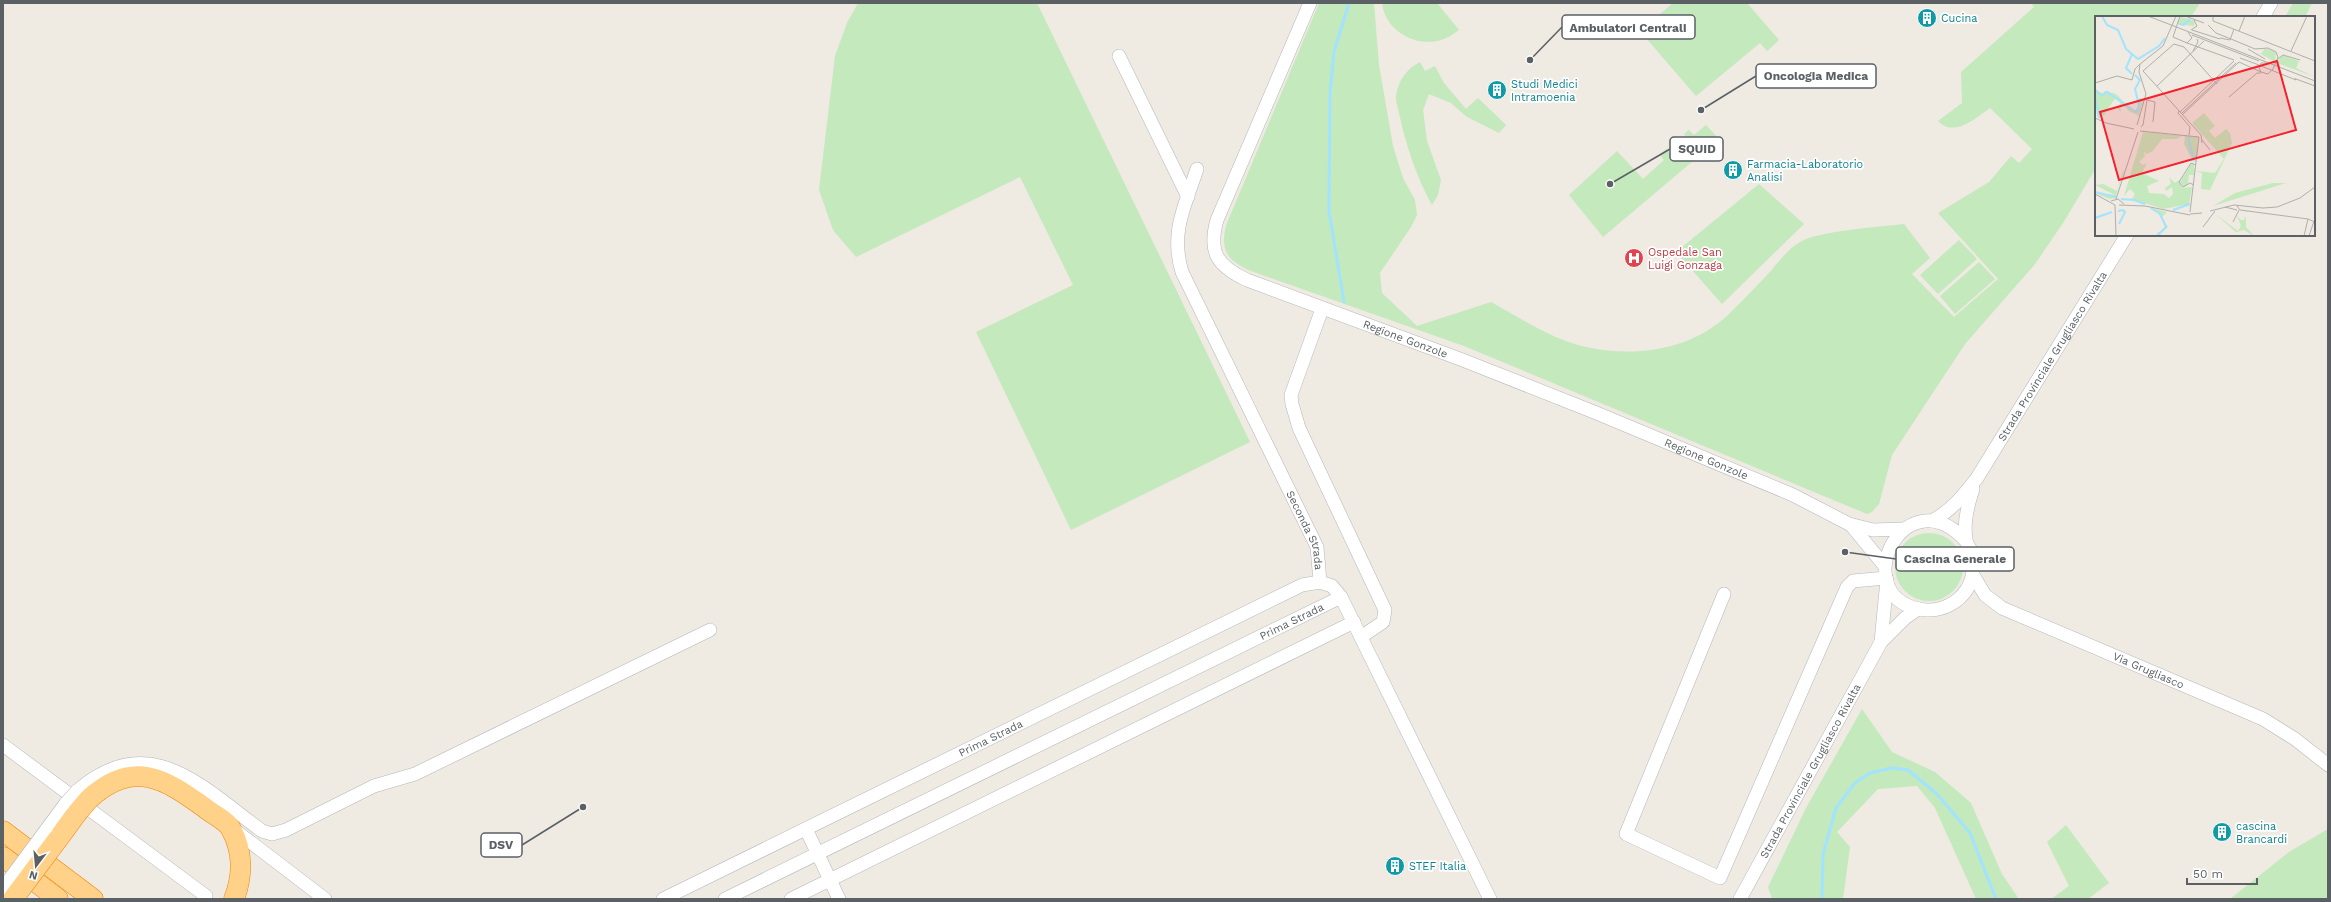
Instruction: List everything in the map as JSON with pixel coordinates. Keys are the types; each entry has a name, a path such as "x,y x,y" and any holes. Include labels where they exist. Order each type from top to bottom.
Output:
{"highway":[{"path":"13,899 52,834 77,802 119,780 132,777 152,778 176,787 230,827 241,868 240,880 234,899"},
{"path":"3,831 93,899"},
{"path":"3,857 58,899"}],"street":[{"name":"Regione Gonzole","path":"1310,3 1223,205 1213,240 1213,248 1225,268 1247,280 1460,359 1594,412 1792,495 1849,524 1873,530 1904,529"},
{"path":"2264,16 2271,3"},
{"path":"1119,56 1188,197"},
{"name":"Seconda Strada","path":"1198,169 1188,197 1176,241 1182,272 1317,547 1320,582 1332,586 1341,597 1490,899"},
{"name":"Strada Provinciale Grugliasco Rivalta","path":"1977,478 2126,236"},
{"path":"1322,309 1293,385 1292,404 1299,428 1385,610 1383,622 1361,637"},
{"path":"1932,521 1948,512 1977,478"},
{"path":"1966,541 1967,507 1977,478"},
{"path":"1881,642 1887,551 1894,539 1904,529 1917,523 1932,521 1945,524 1957,531 1966,541 1971,551 1973,575 1968,588 1952,603 1932,610 1918,609 1898,598 1886,574"},
{"name":"Regione Gonzole","path":"1849,524 1886,574"},
{"path":"1724,594 1626,834 1720,878 1847,587 1853,581 1886,574"},
{"name":"Via Grugliasco","path":"1973,575 1985,595 2002,608 2263,719 2295,739 2328,764"},
{"name":"Prima Strada","path":"663,899 1302,585 1320,582"},
{"name":"Prima Strada","path":"725,899 1341,597"},
{"path":"1881,642 1895,626 1918,609"},
{"path":"791,899 1354,622"},
{"path":"77,802 96,775 117,765 157,765 177,771 195,781 262,831 272,834 286,830 374,786 415,774 710,630"},
{"name":"Strada Provinciale Grugliasco Rivalta","path":"1740,899 1881,642"},
{"path":"3,745 206,896"},
{"path":"230,827 325,899"},
{"path":"806,829 839,899"},
{"path":"3,888 52,834"}],"green space":[{"path":"858,3 1037,3 1250,442 1071,530 976,332 1073,285 1020,177 856,257 833,230 819,190 835,56 847,23"},
{"path":"1319,3 1374,3 1379,65 1393,146 1403,178 1415,200 1417,215 1411,227 1380,273 1382,293 1417,326 1491,302 1537,328 1574,344 1625,352 1663,348 1681,343 1715,326 1748,295 1786,253 1800,242 1809,238 1834,232 1904,224 1930,258 1912,274 1954,317 1998,279 1938,213 1989,182 2011,156 2019,163 2032,149 1990,108 1972,121 1958,127 1951,128 1944,126 1938,121 1962,103 1961,72 2034,7 2031,3 2200,3 2192,16 2095,16 2095,170 2063,223 2035,264 1965,344 1892,455 1879,504 1872,512 1867,514 1464,346 1251,271 1236,263 1227,253 1224,240 1227,223"},
{"path":"1382,3 1437,3 1459,30 1449,37 1437,41 1418,41 1409,38 1401,34 1388,21"},
{"path":"1673,3 1747,3 1779,40 1767,51 1760,43 1696,96 1640,31"},
{"path":"2293,3 2312,3 2306,16 2286,16"},
{"path":"1420,62 1425,71 1435,66 1444,83 1466,109 1478,98 1506,125 1499,133 1467,117 1451,103 1429,94 1423,110 1427,141 1441,180 1438,195 1432,205 1412,160 1396,99 1397,89 1401,79 1407,71"},
{"path":"1706,125 1719,139 1603,237 1569,195 1617,151 1643,179 1664,160 1660,155 1666,149 1675,159 1692,145 1684,134 1689,130 1694,135"},
{"path":"1759,184 1804,224 1722,304 1676,252"},
{"path":"1959,240 1977,259 1938,294 1920,275"},
{"path":"1979,262 1995,279 1955,314 1940,296"},
{"path":"1929,533 1942,536 1953,543 1960,554 1963,567 1960,580 1953,591 1942,598 1929,601 1916,598 1905,591 1898,580 1895,567 1898,554 1905,543 1916,536"},
{"path":"1862,709 1892,752 1935,772 1971,803 2002,874 2019,899 1976,899 1935,808 1917,786 1878,789 1837,832 1850,847 1843,899 1772,899 1768,887 1806,808"},
{"path":"2066,825 2109,883 2088,899 2051,899 2069,886 2047,842"},
{"path":"2328,829 2328,899 2230,899 2289,852"}],"waterway":[{"path":"1344,302 1329,211 1330,93 1334,52 1349,3"},
{"path":"1822,899 1823,854 1836,808 1855,783 1870,773 1892,768 1908,770 1937,794 1970,833 1996,899"}],"place":[{"name":"Cucina","path":"1927,18"},
{"name":"Ambulatori Centrali","path":"1530,60"},
{"name":"Studi Medici Intramoenia","path":"1497,90"},
{"name":"Oncologia Medica","path":"1701,110"},
{"name":"Farmacia-Laboratorio Analisi","path":"1733,170"},
{"name":"SQUID","path":"1610,184"},
{"name":"Ospedale San Luigi Gonzaga","path":"1634,258"},
{"name":"Cascina Generale","path":"1845,552"},
{"name":"DSV","path":"583,807"},
{"name":"cascina Brancardi","path":"2222,832"},
{"name":"STEF Italia","path":"1395,866"}]}
